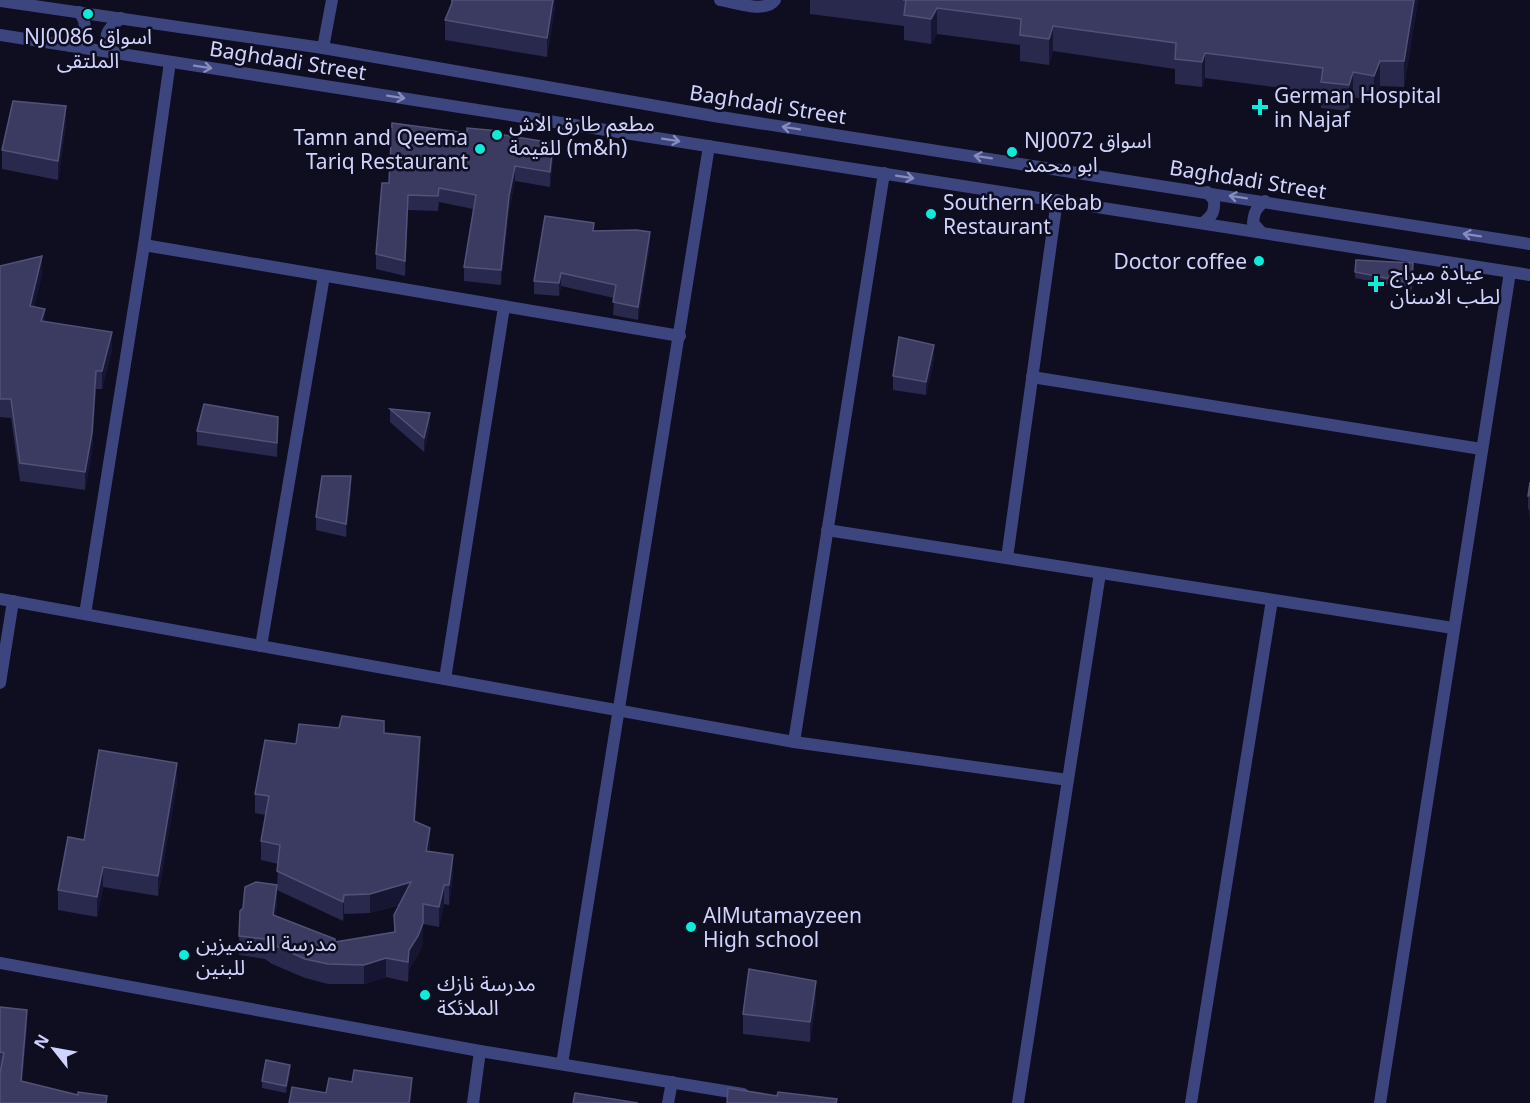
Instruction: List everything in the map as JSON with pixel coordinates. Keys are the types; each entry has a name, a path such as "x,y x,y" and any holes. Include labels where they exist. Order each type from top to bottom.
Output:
{"street":[{"path":"323,48 332,0"},
{"path":"720,0 765,7 775,0"},
{"name":"Baghdadi Street","path":"0,1 323,48 714,116 1530,244"},
{"path":"70,46 76,43 84,32 86,23 79,12"},
{"path":"114,53 107,45 106,36 110,27 121,18"},
{"name":"Baghdadi Street","path":"0,35 1530,275"},
{"path":"85,614 144,245 170,62"},
{"path":"562,1064 709,146"},
{"path":"794,742 884,173"},
{"path":"1203,223 1212,216 1215,209 1215,200 1207,192"},
{"path":"1007,558 1057,200"},
{"path":"1261,232 1253,223 1254,214 1257,207 1265,201"},
{"path":"144,245 680,336"},
{"path":"1380,1103 1510,272"},
{"path":"261,646 324,276"},
{"path":"445,679 504,307"},
{"path":"1032,377 1481,449"},
{"path":"827,530 1453,628"},
{"path":"1018,1103 1100,573"},
{"path":"0,599 794,742 1068,780"},
{"path":"1191,1103 1272,600"},
{"path":"0,683 13,601"},
{"path":"0,963 480,1051 759,1096"},
{"path":"473,1103 480,1051"},
{"path":"668,1103 672,1082"}],"building":[{"path":"452,0 553,0 547,38 445,20"},
{"path":"906,0 1414,0 1404,61 1380,61 1374,76 1353,72 1349,85 1321,82 1323,68 1205,53 1202,62 1175,59 1176,43 1053,26 1049,39 1020,35 1021,19 937,8 931,19 904,15"},
{"path":"13,101 66,106 58,161 2,150"},
{"path":"392,123 467,133 467,128 499,131 498,134 553,143 550,172 515,166 509,196 501,270 464,267 476,195 439,188 438,196 408,195 405,261 376,254 382,183 389,183"},
{"path":"545,216 594,223 593,231 650,232 638,307 613,302 616,285 561,273 559,283 534,281"},
{"path":"42,256 30,306 45,309 41,321 112,332 102,371 96,371 92,433 85,472 20,463 11,399 0,399 0,266"},
{"path":"1356,260 1413,263 1412,283 1355,272"},
{"path":"899,337 934,345 926,382 893,376"},
{"path":"204,404 278,417 277,443 197,431"},
{"path":"390,409 430,413 424,438"},
{"path":"322,476 351,476 346,524 316,517"},
{"path":"342,716 384,721 384,733 420,737 414,821 430,828 426,851 453,855 449,885 444,885 439,907 423,904 423,923 409,950 408,962 386,958 364,965 328,964 305,959 265,939 239,936 240,911 243,908 245,887 256,882 277,885 273,915 335,939 335,942 395,932 394,915 411,882 370,894 344,895 343,902 277,871 280,845 261,841 269,796 255,794 265,740 296,744 299,724 339,728"},
{"path":"99,750 177,763 158,876 103,867 97,897 58,890 68,837 84,840"},
{"path":"749,969 816,981 810,1022 743,1014"},
{"path":"0,1007 27,1010 21,1081 78,1095 78,1092 107,1096 106,1103 0,1103 0,1073 4,1053 0,1052"},
{"path":"266,1060 290,1065 286,1086 262,1081"},
{"path":"354,1070 412,1078 409,1103 289,1103 292,1087 326,1093 329,1078 352,1082"},
{"path":"728,1088 777,1096 778,1092 837,1099 836,1103 727,1103"},
{"path":"575,1093 638,1103 573,1103"}],"place":[{"name":"NJ0086 اسواق الملتقى","path":"88,14"},
{"name":"German Hospital in Najaf","path":"1260,107"},
{"name":"مطعم طارق الاش للقيمة (m&h)","path":"497,135"},
{"name":"Tamn and Qeema Tariq Restaurant","path":"480,149"},
{"name":"NJ0072 اسواق ابو محمد","path":"1012,152"},
{"name":"Southern Kebab Restaurant","path":"931,214"},
{"name":"Doctor coffee","path":"1259,261"},
{"name":"عيادة ميراج لطب الاسنان","path":"1376,284"},
{"name":"AlMutamayzeen High school","path":"691,927"},
{"name":"مدرسة المتميزين للبنين","path":"184,955"},
{"name":"مدرسة نازك الملائكة","path":"425,995"}]}
